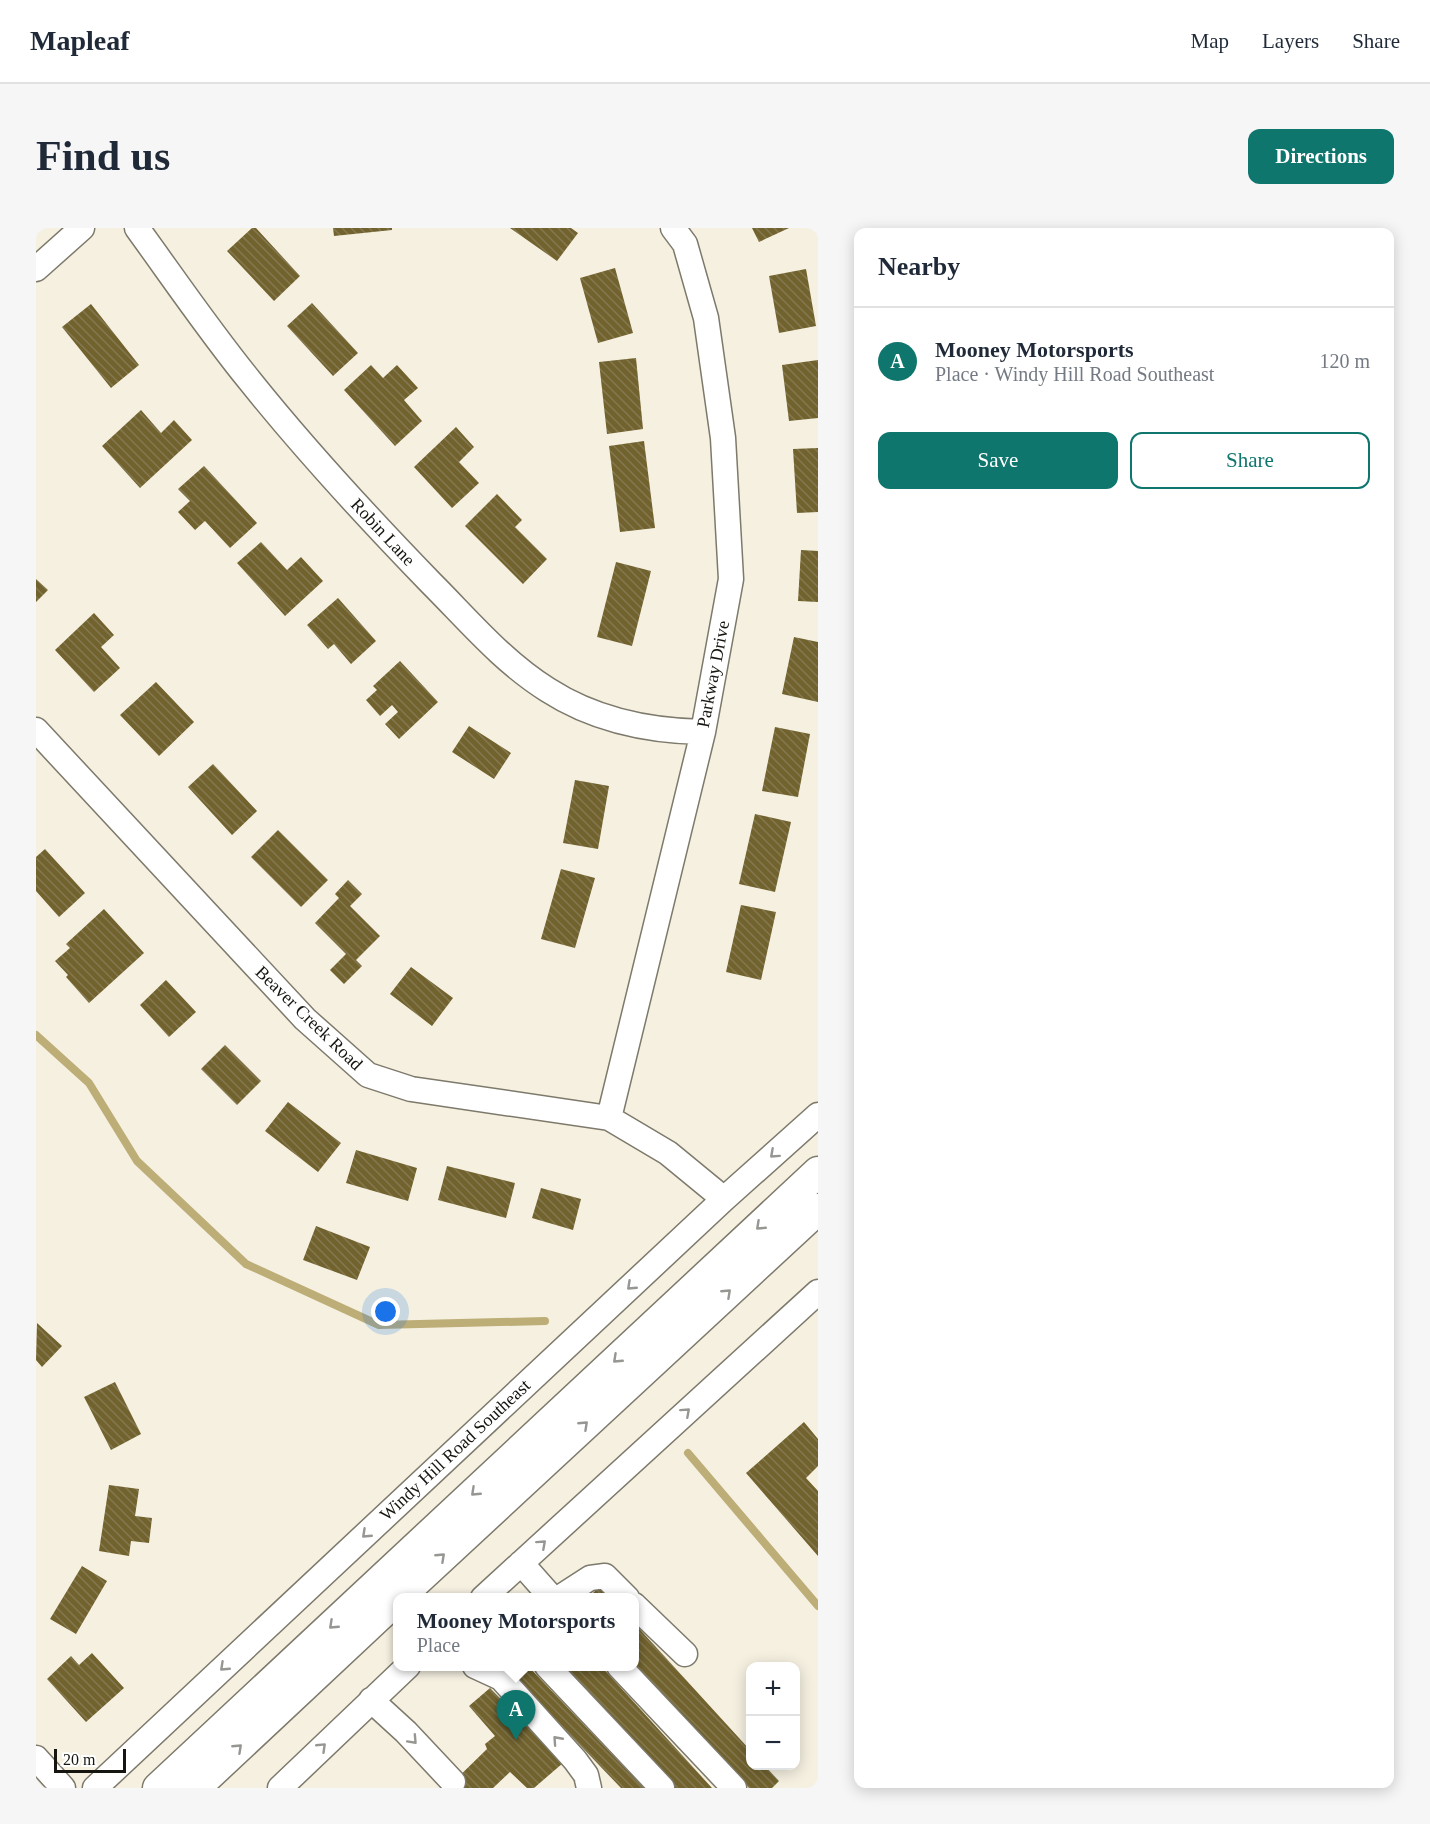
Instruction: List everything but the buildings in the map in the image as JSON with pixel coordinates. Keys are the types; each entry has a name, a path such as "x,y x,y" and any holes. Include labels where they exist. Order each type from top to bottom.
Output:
{"main road":[{"path":"158,1788 818,1172"},
{"path":"403,1593 818,1209"},
{"path":"195,1788 393,1603"}],"street":[{"path":"36,269 82,228"},
{"name":"Robin Lane","path":"137,228 249,380 319,463 392,542 519,669 548,690 613,720 680,732 703,732"},
{"name":"Parkway Drive","path":"609,1118 703,732 731,579 723,438 706,318 685,244 673,228"},
{"name":"Beaver Creek Road","path":"36,730 305,1019 368,1075 411,1089 609,1118 669,1153 724,1199"},
{"name":"Windy Hill Road Southeast","path":"95,1788 724,1199 818,1115"},
{"path":"488,1593 818,1292"},
{"path":"520,1563 547,1593"},
{"path":"567,1593 590,1578 605,1576 622,1593"},
{"path":"639,1610 685,1654"},
{"path":"280,1788 403,1671"},
{"path":"486,1671 501,1678 575,1760 585,1775 589,1788"},
{"path":"552,1671 662,1788"},
{"path":"624,1671 734,1788"},
{"path":"371,1700 406,1732 453,1782"},
{"path":"36,1758 63,1788"}],"waterway":[{"path":"36,1035 89,1083 137,1161 246,1264 379,1325 545,1321"},
{"path":"688,1453 818,1606"}],"place":[{"name":"Mooney Motorsports","path":"516,1740"}]}
